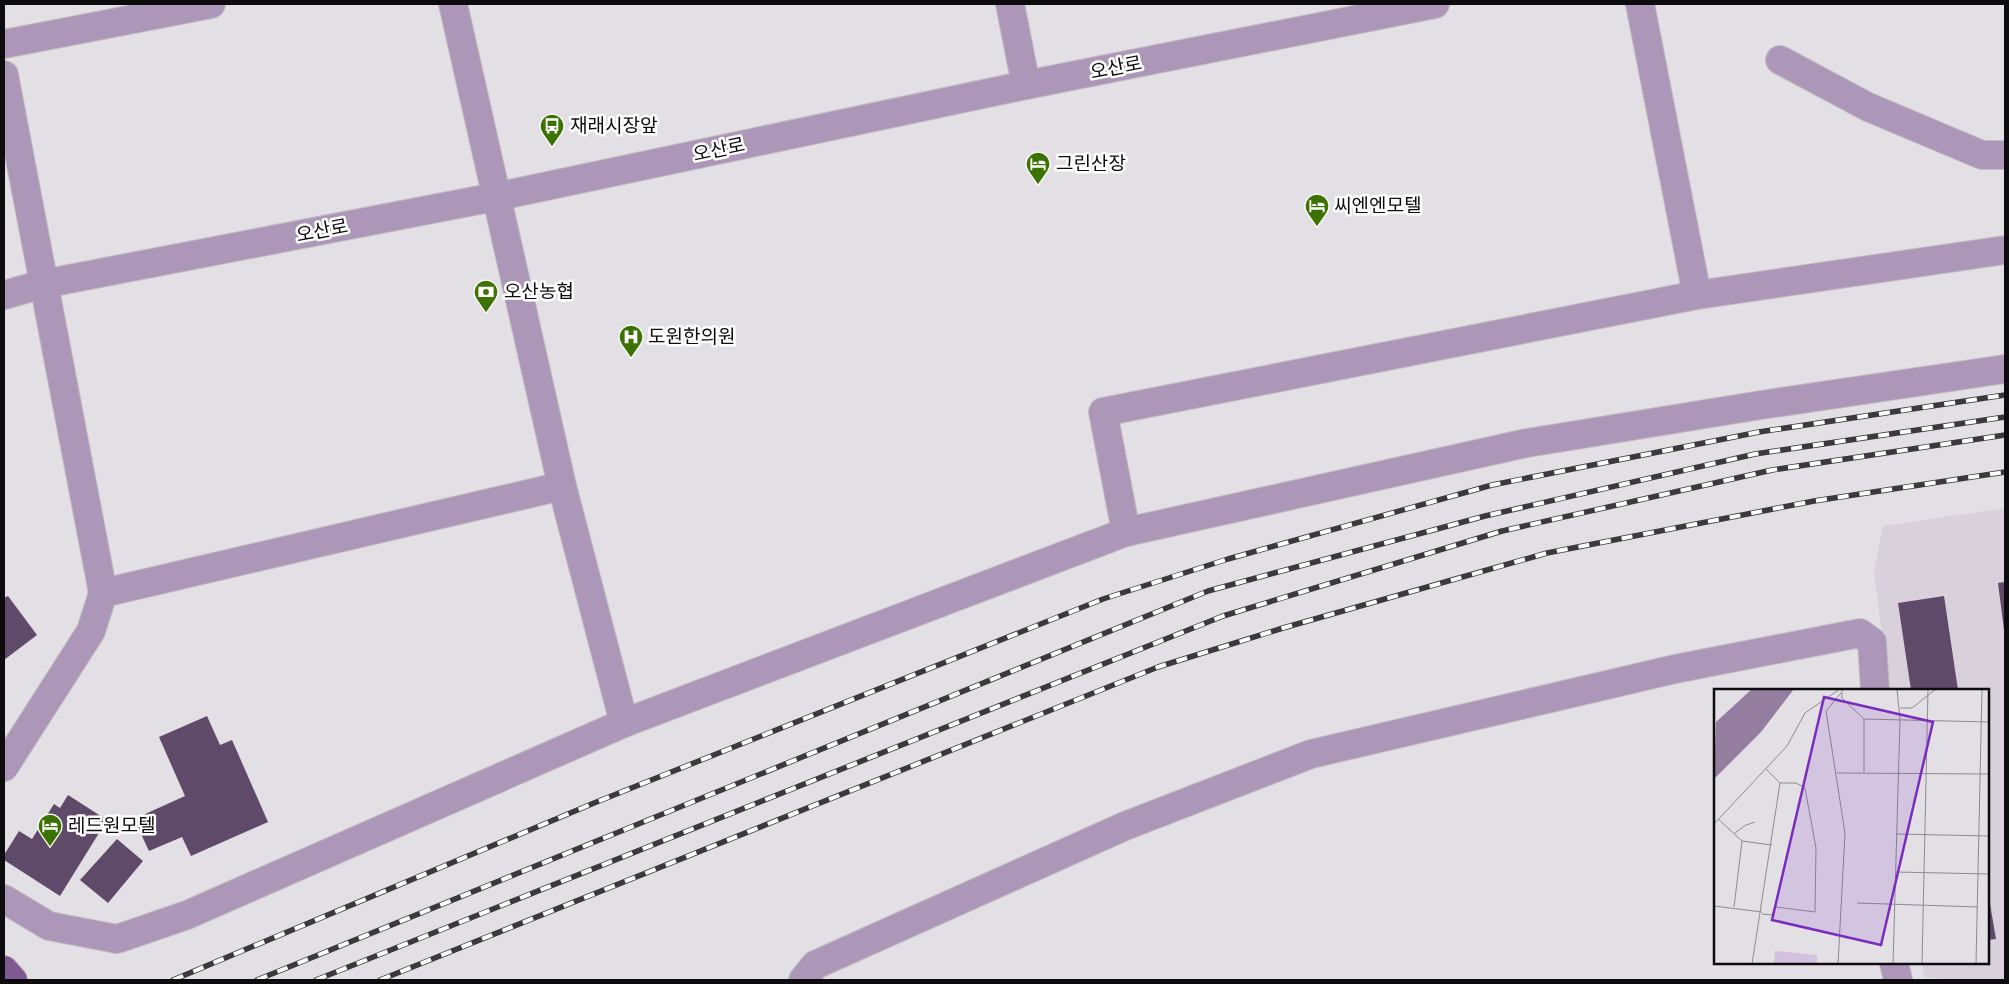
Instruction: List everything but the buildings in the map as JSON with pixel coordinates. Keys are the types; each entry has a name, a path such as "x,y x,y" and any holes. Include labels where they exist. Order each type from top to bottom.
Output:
{"main road":[{"path":"4,970 14,980"}],"street":[{"path":"4,44 211,4"},
{"path":"453,4 495,197 562,486 624,723"},
{"path":"1010,4 1026,86"},
{"name":"오산로","path":"4,295 43,284 495,197 1026,86 1355,12 1435,4"},
{"path":"1640,4 1697,295"},
{"path":"1780,60 1868,108 1982,155 2005,155"},
{"path":"4,75 103,592 91,631 4,768"},
{"path":"1126,532 1103,412 1697,295 2005,250"},
{"path":"4,899 48,926 116,939 187,914 624,723 1126,532 1527,443 2005,368"},
{"path":"103,592 562,486"},
{"path":"803,980 815,965 1125,826 1311,754 1675,668 1860,633 1872,642 1876,689"},
{"path":"1894,964 1898,980"}],"shaded area":[{"path":"2005,508 2005,980 1950,980 1924,977 1922,964 1989,964 1989,689 1889,689 1874,571 1883,526"}],"railway":[{"path":"173,980 594,803 1103,599 1228,559 1492,485 1759,432 2005,395"},
{"path":"257,980 1208,591 1485,516 1755,454 2005,417"},
{"path":"316,980 1223,616 1502,531 1772,470 2005,435"},
{"path":"380,980 1158,667 1283,628 1547,553 1814,501 2005,472"}],"place":[{"name":"재래시장앞","path":"552,147"},
{"name":"그린산장","path":"1038,185"},
{"name":"씨엔엔모텔","path":"1317,227"},
{"name":"오산농협","path":"486,313"},
{"name":"도원한의원","path":"631,358"},
{"name":"레드원모텔","path":"50,847"}]}
